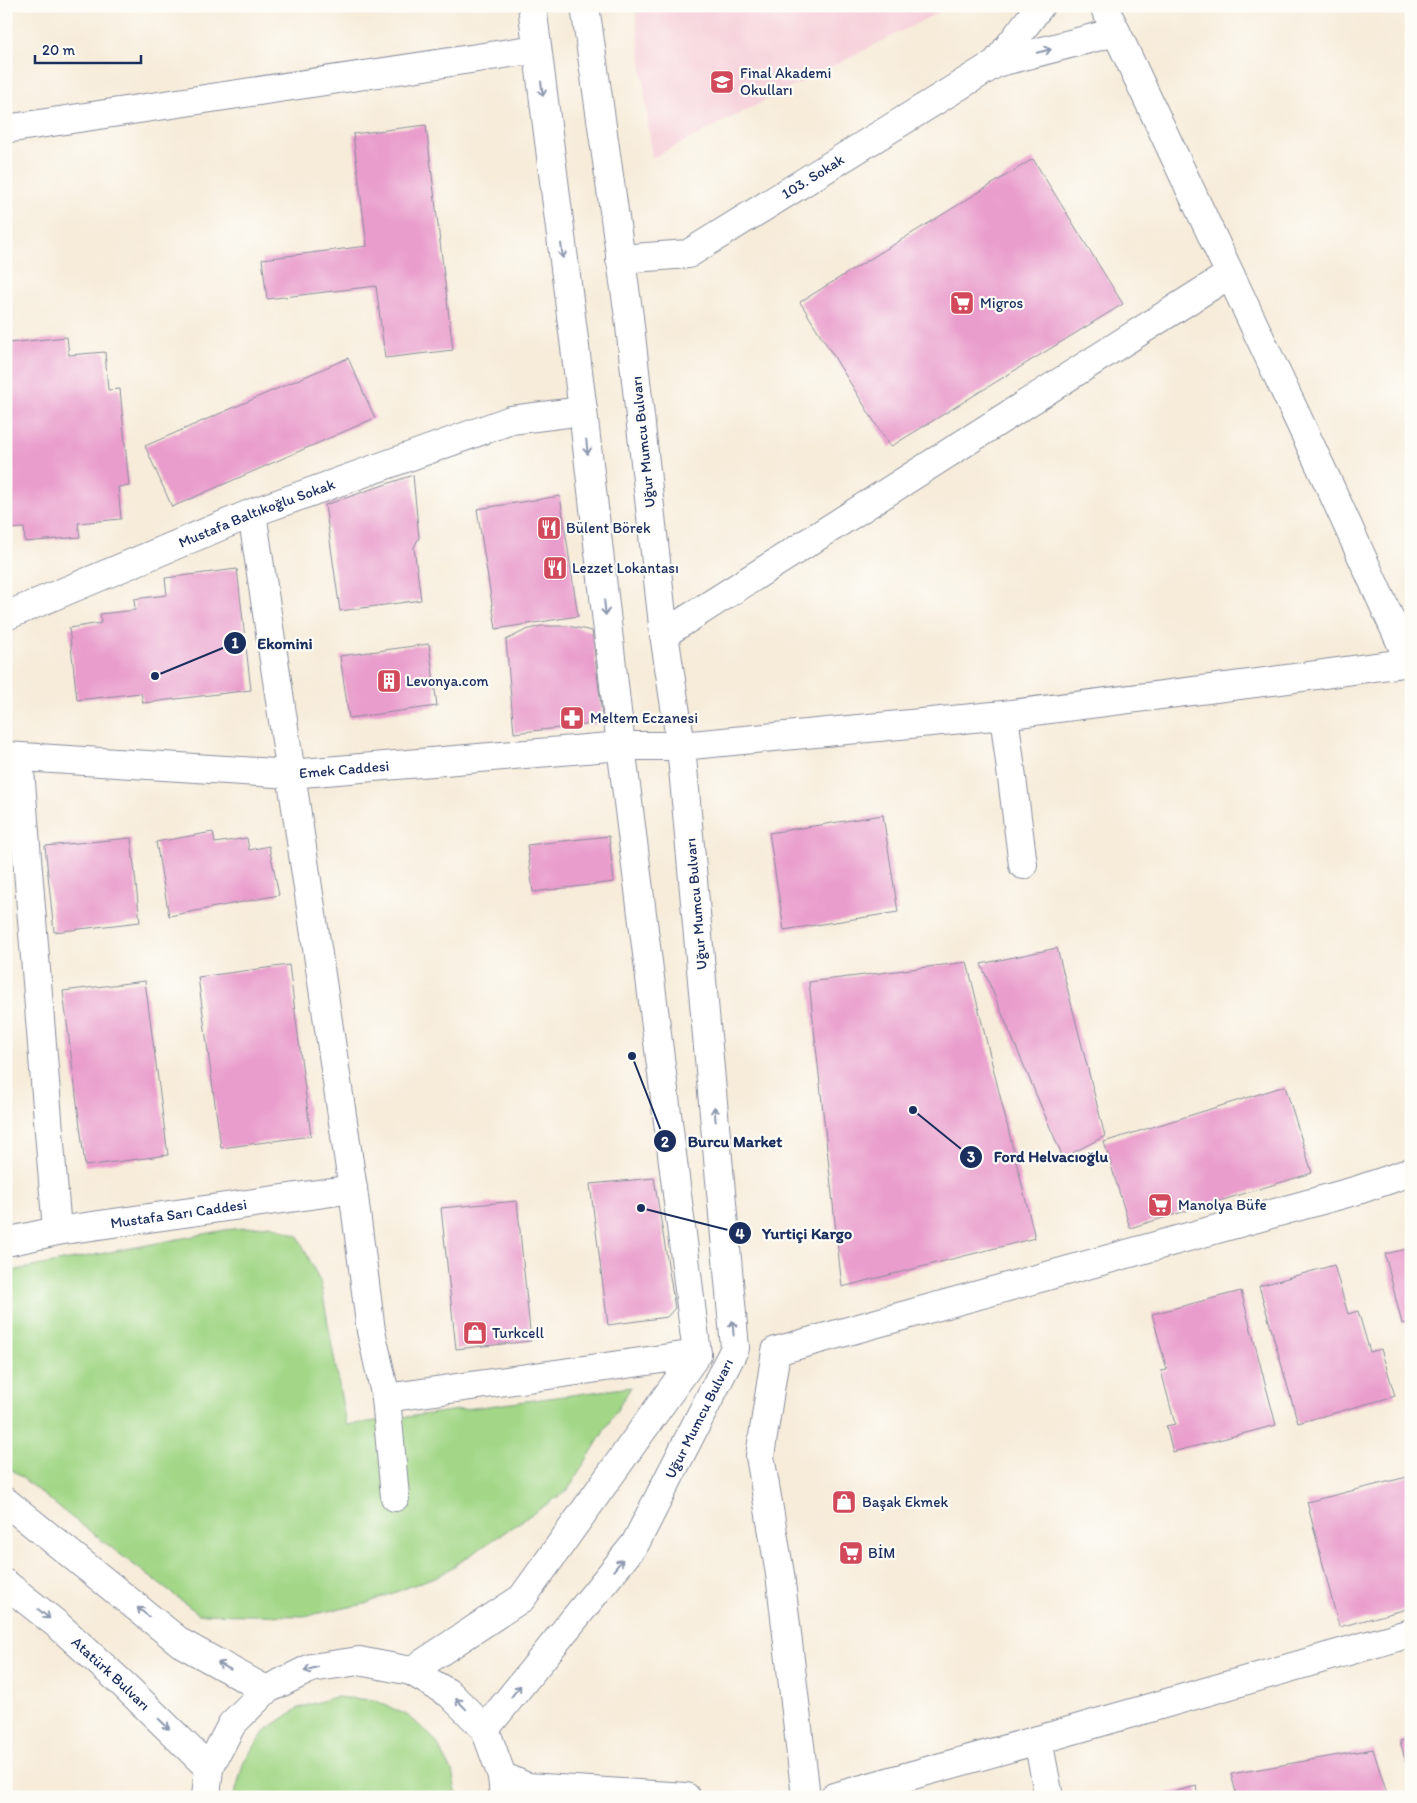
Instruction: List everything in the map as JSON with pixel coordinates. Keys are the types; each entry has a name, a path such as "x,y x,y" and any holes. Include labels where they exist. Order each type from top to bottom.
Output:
{"street":[{"name":"Uğur Mumcu Bulvarı","path":"411,1671 522,1598 697,1354 621,746 583,411 532,6"},
{"name":"Uğur Mumcu Bulvarı","path":"485,1729 635,1544 735,1348 681,746 664,634 629,318 585,6"},
{"path":"996,63 1040,6"},
{"path":"1104,6 1332,489 1410,663"},
{"path":"996,63 1116,32"},
{"path":"6,129 537,49"},
{"name":"103. Sokak","path":"620,259 688,254 996,63"},
{"path":"664,634 1230,274"},
{"name":"Mustafa Baltıkoğlu Sokak","path":"6,616 252,513 511,420 583,411"},
{"path":"252,513 352,1189 371,1331 386,1398 395,1497"},
{"name":"Emek Caddesi","path":"13,757 290,774 621,746 681,746 1004,715 1410,663"},
{"path":"1004,715 1023,865"},
{"path":"13,757 57,1231"},
{"path":"806,1797 780,1574 760,1456 776,1351 1348,1193 1411,1172"},
{"name":"Mustafa Sarı Caddesi","path":"6,1242 57,1231 352,1189"},
{"path":"386,1398 697,1354"},
{"path":"6,1502 181,1642 266,1690"},
{"name":"Atatürk Bulvarı","path":"6,1584 59,1626 118,1679 209,1768"},
{"path":"834,1797 1411,1633"},
{"path":"206,1797 209,1768 232,1724 266,1690 311,1668 359,1661 411,1671 450,1694 485,1729 503,1786 686,1797"},
{"path":"1038,1740 1049,1797"}],"shaded area":[{"name":"Final Akademi Okulları","path":"635,6 951,6 652,158"}],"green space":[{"path":"271,1225 298,1236 321,1284 346,1425 631,1387 568,1490 442,1574 365,1604 304,1616 199,1614 6,1465 6,1272 225,1230"},
{"path":"335,1697 374,1700 409,1716 435,1740 452,1771 457,1797 234,1797 244,1761 266,1730 298,1708"}],"building":[{"path":"426,125 453,350 385,358 376,286 267,299 262,259 367,246 353,134"},
{"name":"Migros","path":"1033,159 1123,304 890,447 800,302"},
{"path":"67,337 69,355 105,352 108,390 120,389 129,486 118,487 121,519 78,523 80,537 25,542 24,528 6,529 7,343"},
{"path":"348,358 375,418 172,507 145,446"},
{"path":"413,475 419,538 414,547 421,600 340,611 325,505"},
{"path":"560,496 578,616 496,629 477,509"},
{"path":"237,569 251,690 143,703 141,693 77,700 69,628 101,623 100,614 135,610 134,599 167,595 165,578"},
{"path":"541,626 568,626 592,631 603,723 514,733 506,640 526,630"},
{"name":"Levonya.com","path":"429,644 437,706 349,718 340,656"},
{"path":"883,815 898,912 784,930 769,833"},
{"path":"213,832 215,843 247,838 249,850 269,846 279,895 169,916 156,842"},
{"path":"609,836 614,882 533,892 527,845"},
{"path":"131,838 140,922 54,932 45,846"},
{"path":"1057,948 1105,1136 1063,1158 981,964"},
{"path":"967,962 1035,1238 842,1287 809,982"},
{"path":"289,965 311,1136 221,1148 198,977"},
{"path":"145,981 168,1155 85,1166 63,991"},
{"path":"1285,1086 1312,1173 1130,1228 1104,1142"},
{"path":"654,1178 675,1308 667,1317 608,1325 590,1184"},
{"path":"517,1201 531,1341 456,1349 441,1208"},
{"path":"1411,1248 1411,1322 1402,1324 1385,1254"},
{"path":"1334,1265 1348,1314 1358,1311 1370,1352 1381,1349 1395,1396 1298,1423 1259,1286"},
{"path":"1241,1291 1276,1425 1173,1452 1166,1426 1175,1424 1161,1371 1167,1370 1152,1314"},
{"path":"1411,1476 1411,1608 1339,1627 1307,1502"},
{"path":"1411,1739 1411,1778 1410,1778 1400,1741"},
{"path":"1373,1749 1388,1797 1237,1797 1231,1774"},
{"path":"1197,1786 1199,1797 1155,1796"}],"place":[{"name":"Final Akademi Okulları","path":"722,82"},
{"name":"Migros","path":"962,303"},
{"name":"Bülent Börek","path":"549,528"},
{"name":"Lezzet Lokantası","path":"555,568"},
{"name":"Ekomini","path":"155,676"},
{"name":"Levonya.com","path":"389,681"},
{"name":"Meltem Eczanesi","path":"572,718"},
{"name":"Burcu Market","path":"632,1056"},
{"name":"Ford Helvacıoğlu","path":"913,1110"},
{"name":"Manolya Büfe","path":"1160,1205"},
{"name":"Yurtiçi Kargo","path":"641,1208"},
{"name":"Turkcell","path":"475,1333"},
{"name":"Başak Ekmek","path":"844,1502"},
{"name":"BİM","path":"851,1553"}]}
